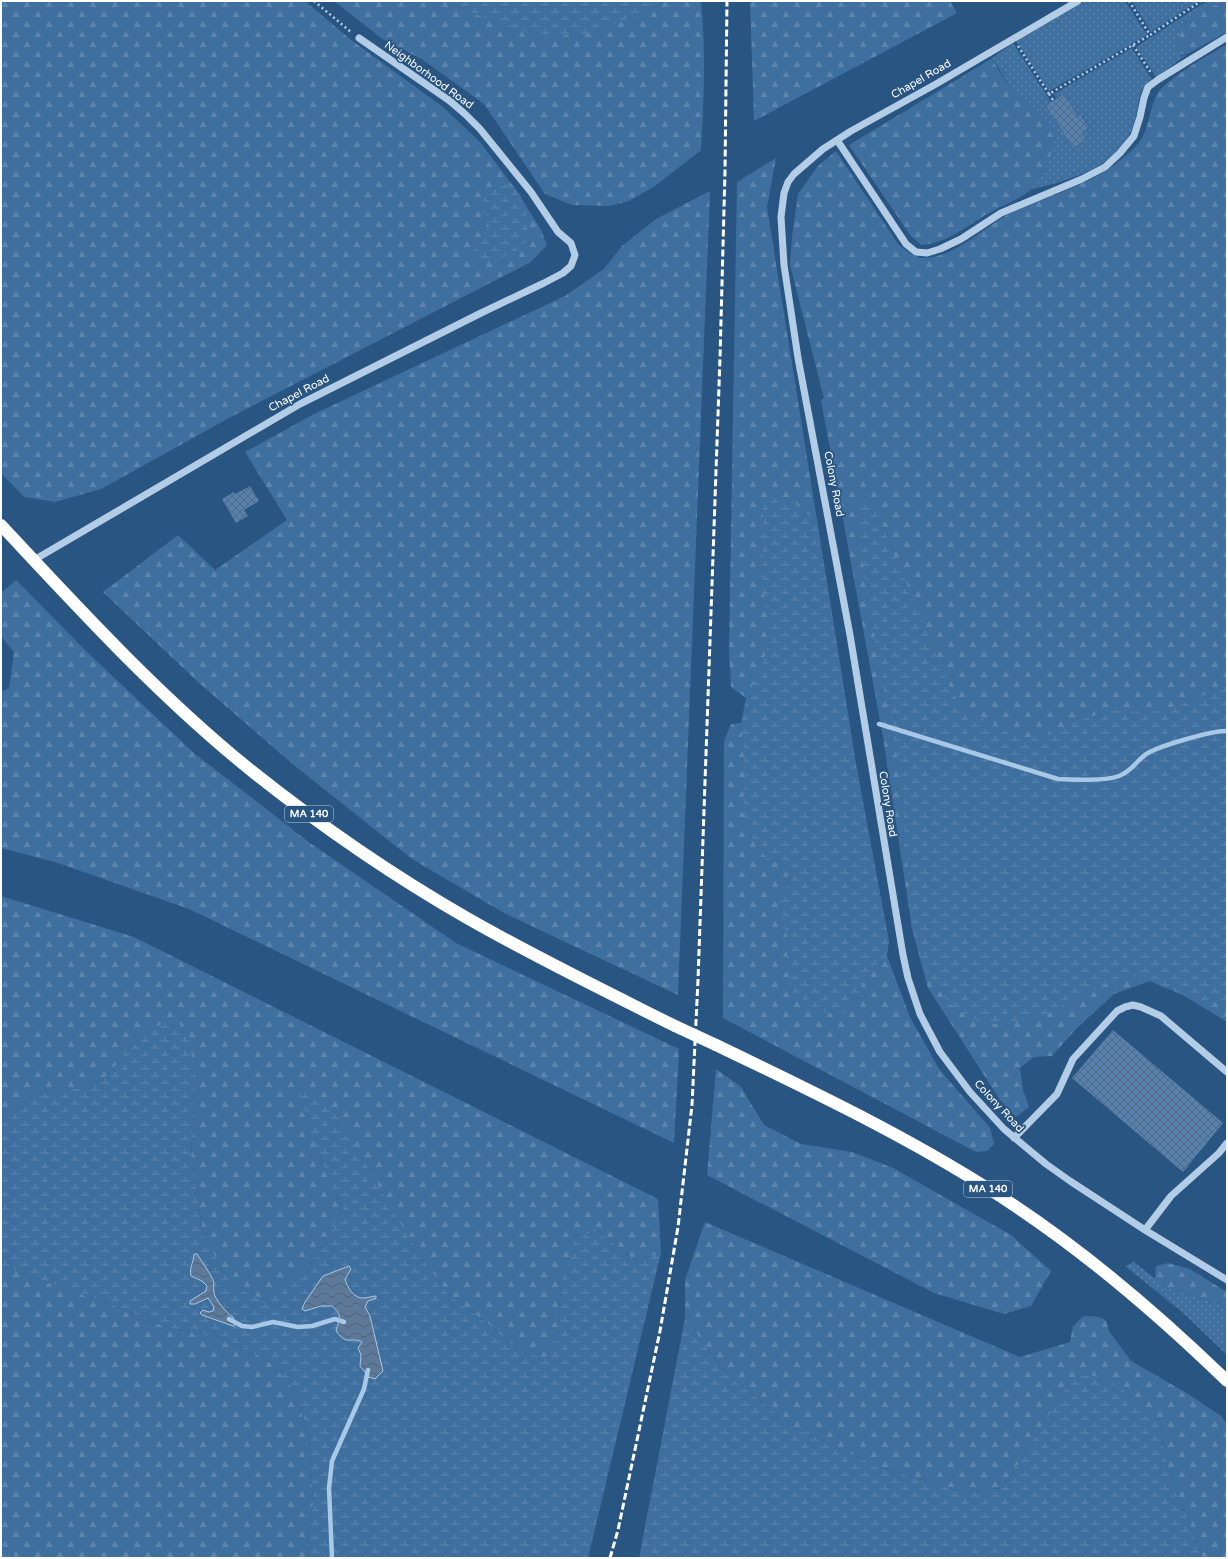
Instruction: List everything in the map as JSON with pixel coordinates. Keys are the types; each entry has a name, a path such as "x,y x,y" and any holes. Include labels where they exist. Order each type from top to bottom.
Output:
{"highway":[{"name":"MA 140","path":"1,525 153,683 202,729 252,771 357,849 411,885 467,918 576,977 867,1120 965,1174 1016,1206 1069,1245 1121,1287 1227,1381"}],"street":[{"name":"Chapel Road","path":"786,188 791,178 802,166 837,140 1078,1"},
{"path":"837,140 906,244 916,252 927,252 940,249 961,239 1001,213 1082,179 1105,167 1120,154 1134,136 1148,87 1227,37"},
{"name":"Neighborhood Road","path":"359,38 465,114 480,129 527,187 558,232 571,243 575,255"},
{"name":"Colony Road","path":"786,188 781,217 784,264 798,358 850,635 903,955 908,978 920,1014 940,1052 978,1101 1014,1138 1046,1164 1145,1230 1227,1280"},
{"name":"Chapel Road","path":"34,560 300,404 563,273 571,266 575,255"},
{"path":"1014,1138 1057,1094 1073,1059 1117,1011 1125,1007 1133,1005 1161,1016 1227,1072"},
{"path":"1145,1230 1171,1196 1227,1144"}],"path":[{"path":"314,1 336,21 359,38"},
{"path":"1129,1 1150,35"},
{"path":"1049,94 1133,46 1201,1"},
{"path":"1013,39 1053,100"},
{"path":"1133,46 1156,81"}],"green space":[{"path":"1,1 305,1 351,40 443,107 480,142 517,191 541,230 547,245 531,262 229,418 101,489 55,502 24,497 1,473"},
{"path":"334,1 422,1 423,3 449,1 473,14 595,33 659,5 664,1 701,1 704,38 704,76 701,150 655,186 629,201 610,206 572,205 545,194 484,104 423,60 381,38"},
{"path":"422,1 449,1 423,3"},
{"path":"449,1 663,1 659,5 595,33 542,37 473,14"},
{"path":"750,1 950,1 957,13 754,121"},
{"path":"1085,1 1125,1 1147,35 1049,91 1016,41"},
{"path":"1132,1 1198,1 1151,32"},
{"path":"1207,1 1227,1 1227,3 1212,7 1186,22 1177,44 1181,56 1189,53 1156,77 1136,47"},
{"path":"1227,3 1227,32 1189,53 1178,55 1178,38 1181,30 1189,20 1193,16 1205,10"},
{"path":"1013,43 1051,102 1046,105 1073,148 1086,140 1082,133 1089,128 1082,115 1078,117 1064,94 1056,98 1054,94 1132,48 1152,80 1140,95 1136,118 1127,139 1105,162 1091,170 1061,182 1030,190 1044,171 1041,114 1013,91 998,67 991,59"},
{"path":"1227,44 1227,1022 1183,995 1150,981 1114,994 1076,1029 1052,1056 1034,1057 1020,1068 1023,1090 1029,1107 1016,1117 1000,1100 928,988 912,929 883,737 821,400 824,398 790,265 798,194 818,166 836,151 898,244 920,258 936,256 948,252 1015,211 1085,182 1112,167 1130,152 1140,141 1146,130 1155,99 1163,87 1180,73"},
{"path":"991,59 1014,91 1040,113 1049,123 1054,136 1054,144 1049,161 1040,177 1027,193 996,209 958,233 931,244 921,245 910,235 849,145"},
{"path":"776,158 767,207 855,758 781,693 746,698 731,687 729,652 737,182"},
{"path":"497,182 511,187 522,199 528,224 527,238 524,244 513,253 497,259 482,261 476,260 474,250 484,236 489,225 484,206 484,196"},
{"path":"710,191 678,995 504,913 412,859 295,766 199,683 103,592 178,535 215,570 287,520 245,452 314,414 565,296 604,269 622,246 656,219"},
{"path":"772,495 793,502 817,521 855,758 889,941 887,956 872,968 862,984 856,1002 842,1014 819,1012 794,992 786,963 789,942 782,919 781,900 787,885 788,872 785,865 767,860 751,836 742,809 746,779 741,723 746,698 763,665 769,636 762,574 763,501"},
{"path":"866,495 878,516 928,633 950,689 965,709 994,725 1022,738 1047,736 1077,721 1111,710 1135,712 1164,710 1195,699 1227,684 1227,1006 1183,995 1140,977 1118,978 1048,1014 1012,1022 986,1025 951,1006 924,968 912,929 901,777 879,664 858,530 857,498"},
{"path":"16,580 88,653 194,753 310,843 456,943 679,1049 674,1143 189,909 55,862 1,848 1,692 9,688 14,652 1,636 1,593"},
{"path":"741,723 744,756 857,967 887,956 910,1017 939,1069 990,1128 994,1144 987,1151 976,1152 723,1018 724,741 731,724"},
{"path":"1,896 134,937 658,1199 661,1253 636,1261 595,1229 561,1283 557,1339 546,1358 522,1353 487,1323 450,1296 418,1253 314,1144 343,1209 315,1259 262,1299 231,1286 203,1234 191,1156 196,1080 148,1028 106,1077 74,1089 35,1093 1,1126"},
{"path":"177,1020 189,1040 196,1080 191,1156 203,1234 232,1286 262,1299 315,1259 343,1209 314,1144 300,1091 329,1101 418,1253 450,1296 487,1323 522,1353 546,1358 557,1339 561,1283 575,1241 595,1229 636,1261 661,1253 588,1558 305,1558 313,1504 309,1436 294,1390 271,1362 221,1338 166,1327 123,1309 1,1266 1,1126 35,1093 74,1089 106,1077 148,1028"},
{"path":"716,1069 741,1087 764,1125 801,1144 852,1152 893,1168 1011,1235 1051,1271 1031,1306 1004,1314 934,1293 707,1175"},
{"path":"705,1222 1020,1357 1070,1342 1073,1326 1084,1316 1099,1317 1106,1320 1109,1331 1131,1361 1185,1392 1221,1416 1227,1424 1227,1558 1203,1558 1167,1468 1160,1420 1072,1378 1003,1488 962,1492 877,1466 794,1427 726,1374 685,1318 685,1280"},
{"path":"1134,1262 1167,1288 1227,1306 1227,1355 1182,1312 1125,1266"},
{"path":"1168,1263 1190,1269 1227,1292 1227,1306 1167,1288 1155,1279 1156,1266"},
{"path":"1,1266 123,1309 166,1327 221,1338 271,1362 294,1390 309,1436 313,1504 305,1558 15,1558 12,1553 1,1545"},
{"path":"685,1318 726,1374 794,1427 877,1466 962,1492 1003,1488 1072,1378 1087,1374 1111,1381 1160,1420 1167,1468 1203,1558 639,1558"},
{"path":"1,1545 12,1553 15,1558 1,1558"}],"water":[{"path":"194,1254 197,1254 210,1275 213,1281 215,1296 225,1310 233,1317 235,1325 233,1326 200,1313 203,1310 209,1312 213,1311 214,1307 208,1298 195,1304 190,1304 190,1301 206,1291 207,1286 202,1281 191,1276"},
{"path":"349,1266 351,1269 345,1279 354,1295 360,1298 376,1296 376,1298 368,1301 365,1307 370,1316 383,1371 375,1379 369,1377 360,1366 361,1355 358,1348 362,1342 358,1340 343,1339 336,1331 339,1315 332,1306 321,1306 305,1311 302,1309 305,1302 323,1276"}],"building":[{"path":"1064,94 1078,117 1081,115 1089,128 1082,133 1086,140 1073,148 1046,105"},
{"path":"250,486 259,501 244,510 248,516 236,523 222,499 234,492 235,494"},
{"path":"1113,1030 1223,1123 1183,1172 1072,1078"}],"waterway":[{"path":"879,724 1058,779 1072,780 1113,778 1124,774 1144,756 1154,750 1210,733 1227,731"},
{"path":"229,1319 242,1326 252,1327 273,1322 298,1327 312,1326 335,1319 344,1322"},
{"path":"332,1558 329,1488 332,1461 364,1389 368,1370"}],"railway":[{"path":"610,1558 618,1530 660,1331 678,1227 692,1105 698,980 720,358 725,171 727,1"}]}
